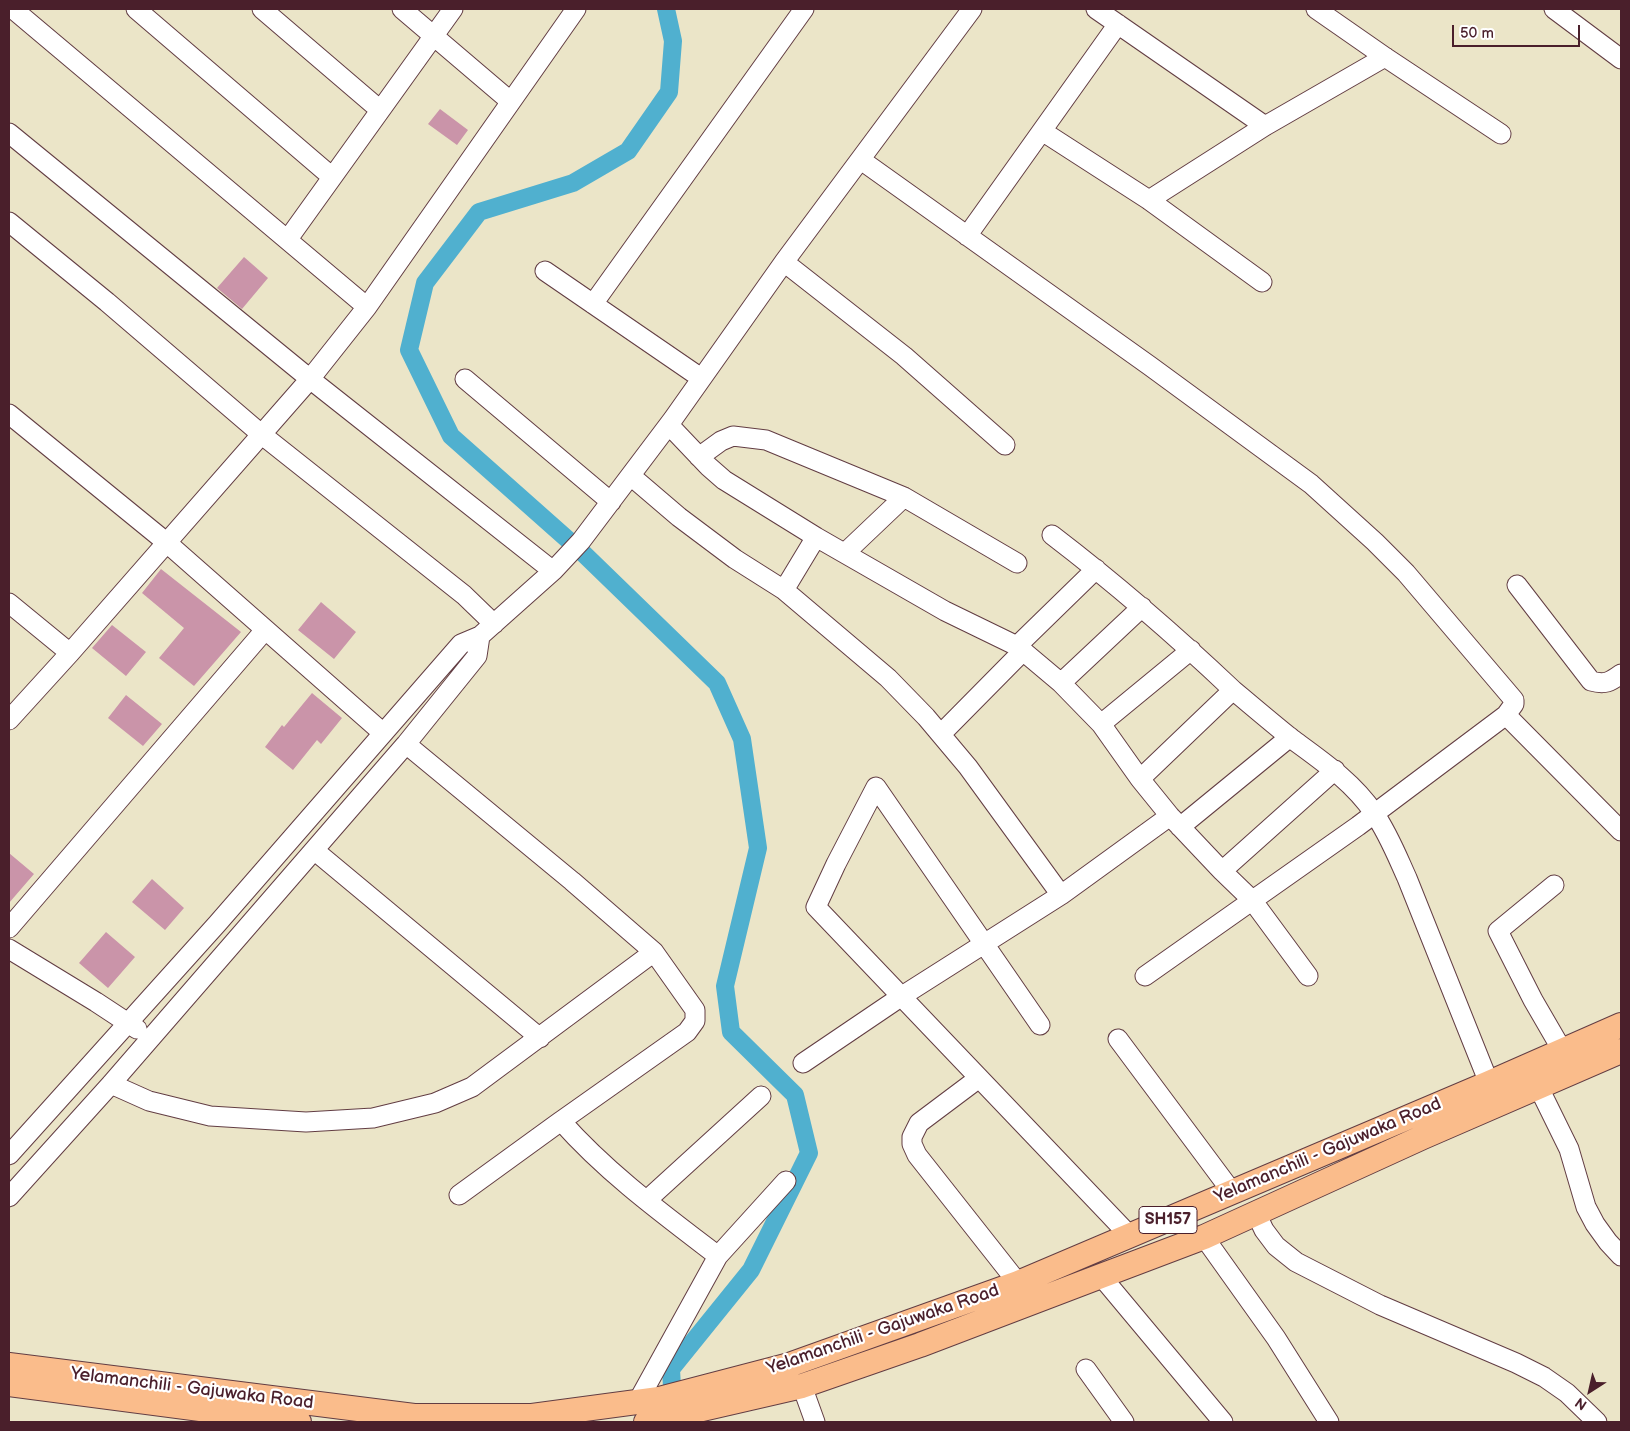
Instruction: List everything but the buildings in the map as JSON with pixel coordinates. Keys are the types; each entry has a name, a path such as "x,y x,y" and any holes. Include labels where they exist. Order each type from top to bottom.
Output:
{"main road":[{"name":"Yelamanchili - Gajuwaka Road","path":"704,1398 762,1372 789,1366 1018,1283 1488,1084 1621,1025"},
{"name":"Yelamanchili - Gajuwaka Road","path":"9,1365 416,1419 532,1416 648,1407 704,1398 770,1394 802,1386 920,1345 1204,1237 1538,1086 1621,1051"},
{"path":"762,1372 770,1394"},
{"name":"Yelamanchili - Gajuwaka Road","path":"9,1384 299,1422"}],"street":[{"path":"13,9 367,307"},
{"path":"136,9 332,178"},
{"path":"262,9 380,110"},
{"path":"402,9 510,101"},
{"path":"288,239 453,9"},
{"path":"9,720 310,379 367,307 576,9"},
{"path":"593,304 804,9"},
{"path":"9,1155 217,924 461,644 480,636 494,624 560,565 581,541 669,425 784,262 972,9"},
{"path":"1096,9 1265,126"},
{"path":"1316,9 1501,134"},
{"path":"1554,9 1621,59"},
{"path":"967,236 1118,24"},
{"path":"1149,200 1265,126 1385,57"},
{"path":"1042,131 1149,200 1262,282"},
{"path":"9,133 310,379 560,565"},
{"path":"861,160 1311,484 1406,573 1514,700 1514,704 1506,715 1375,813 1145,976"},
{"path":"9,222 107,302 261,434 464,595 494,624"},
{"path":"784,262 904,356 1005,445"},
{"path":"545,271 701,378"},
{"path":"465,379 611,502"},
{"path":"9,414 166,542 383,733"},
{"path":"669,425 724,480 816,537 945,611 1020,649 1061,683 1101,724 1140,779 1175,821 1252,900 1308,976"},
{"path":"699,457 721,441 733,436 766,440 904,497 1017,563"},
{"path":"631,476 679,517 735,559 784,590 888,678 926,717 968,767 1061,895"},
{"path":"845,553 904,497"},
{"path":"1052,535 1142,607 1191,650 1232,690 1290,737 1335,770 1375,813 1407,878 1488,1084"},
{"path":"784,590 816,537"},
{"path":"941,734 1096,569"},
{"path":"1517,585 1590,681 1600,684 1609,683 1621,674"},
{"path":"9,603 70,653"},
{"path":"1061,683 1142,607"},
{"path":"9,928 266,630"},
{"path":"9,1197 111,1084 406,744 477,656 480,636"},
{"path":"1101,724 1191,650"},
{"path":"1140,779 1232,690"},
{"path":"1506,715 1621,831"},
{"path":"803,1063 902,996 1175,821 1290,737"},
{"path":"406,744 572,881 654,952 695,1010 695,1021 687,1032 459,1196"},
{"path":"1222,871 1335,770"},
{"path":"1040,1025 876,787 816,907 1130,1236"},
{"path":"314,850 540,1038"},
{"path":"1554,885 1498,931 1533,1000 1562,1050"},
{"path":"9,949 150,1038"},
{"path":"111,1084 149,1101 210,1116 306,1122 373,1118 435,1103 472,1087 654,952"},
{"path":"1118,1040 1232,1192"},
{"path":"979,1078 919,1123 912,1136 912,1144 917,1155 1018,1283"},
{"path":"1538,1086 1569,1149 1586,1207 1594,1224 1621,1256"},
{"path":"647,1200 761,1096"},
{"path":"561,1121 580,1143 613,1174 718,1256"},
{"path":"648,1407 718,1256 786,1181"},
{"path":"1256,1213 1264,1230 1276,1246 1296,1262 1380,1305 1523,1366 1544,1377 1567,1393 1597,1422"},
{"path":"1204,1237 1276,1338 1329,1422"},
{"path":"1101,1276 1223,1422"},
{"path":"1086,1370 1124,1422"},
{"path":"802,1386 815,1422"}],"waterway":[{"path":"666,9 673,41 669,92 628,151 573,183 479,212 425,283 409,350 451,436 584,554 717,683 742,739 758,848 725,986 731,1032 795,1095 809,1153 751,1270 671,1369 673,1406"}]}
